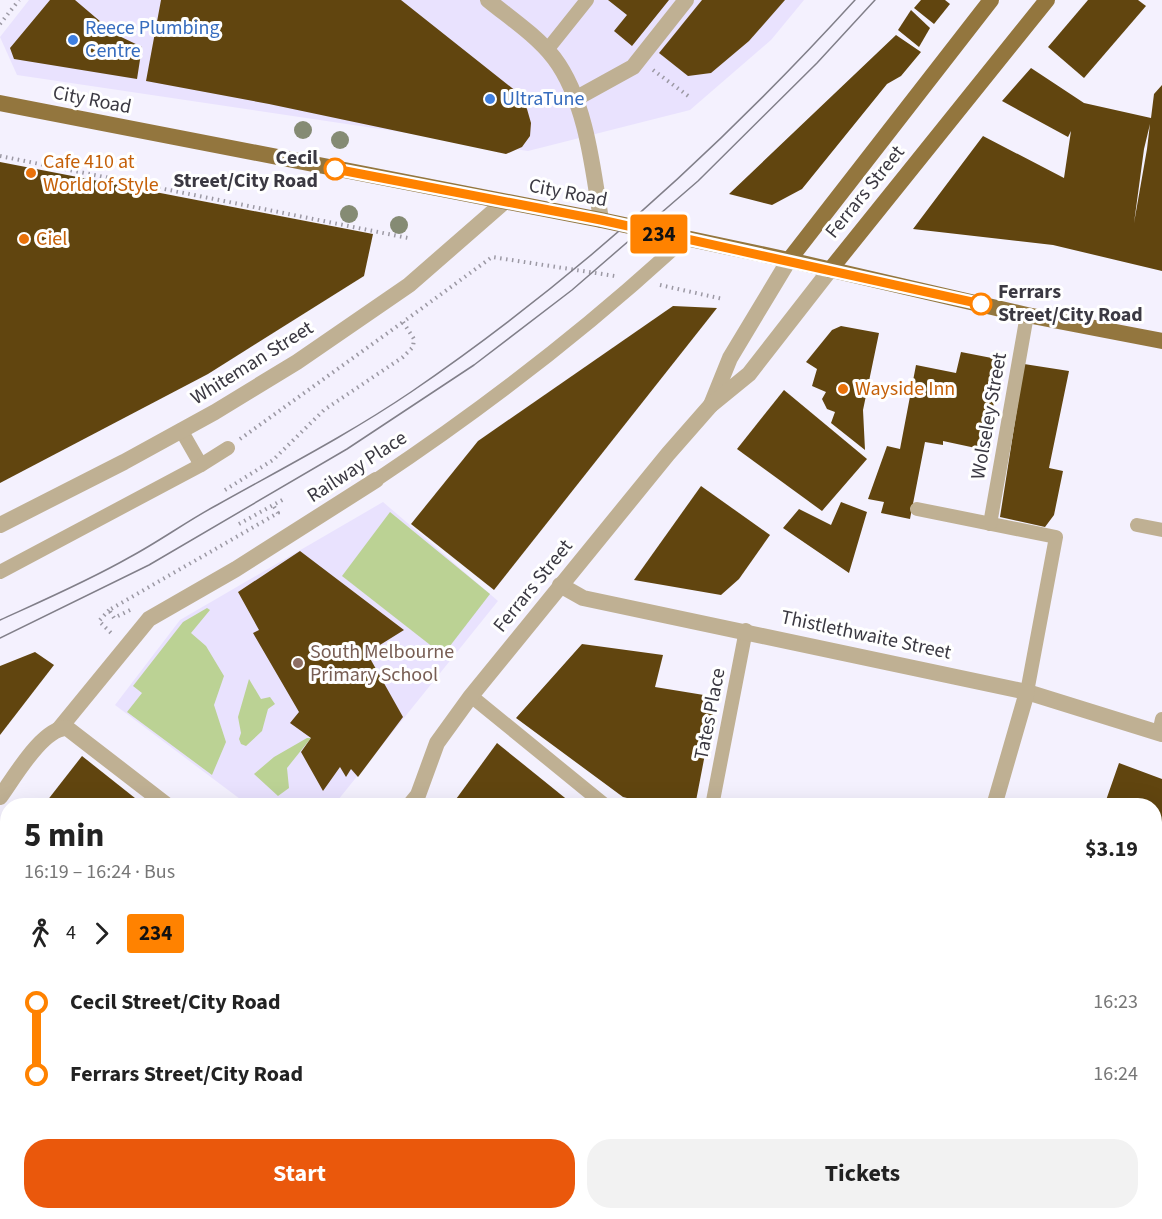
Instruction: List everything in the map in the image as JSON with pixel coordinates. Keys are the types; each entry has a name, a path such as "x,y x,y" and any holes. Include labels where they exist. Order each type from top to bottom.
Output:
{"main road":[{"name":"Ferrars Street","path":"789,260 991,0"},
{"name":"Ferrars Street","path":"830,270 1047,0"},
{"name":"City Road","path":"0,103 601,220 683,240 789,260 1027,315 1162,341"}],"street":[{"path":"488,0 547,50 566,76 575,99 593,169 601,220"},
{"path":"575,99 633,67 686,0"},
{"name":"Whiteman Street","path":"0,525 36,509 182,430 297,362 409,285 503,202"},
{"name":"Ferrars Street","path":"711,405 730,358 789,260"},
{"name":"Ferrars Street","path":"416,798 437,743 471,696 560,585 711,405 749,374 830,270"},
{"name":"Railway Place","path":"0,797 45,737 59,729 149,619 236,569 376,480"},
{"name":"Thistlethwaite Street","path":"560,585 583,598 746,630 1027,692 1161,729"},
{"path":"996,798 1027,692"},
{"path":"59,729 67,728 75,733 158,798"}],"lane":[{"path":"547,50 586,0"},
{"name":"Railway Place","path":"376,480 480,406 639,280 683,240"},
{"name":"Wolseley Street","path":"990,524 1027,315"},
{"path":"182,430 201,465"},
{"path":"0,572 201,465 228,448"},
{"path":"917,509 1056,537 1027,692"},
{"path":"1137,525 1162,530"},
{"name":"Tates Place","path":"714,798 746,630"},
{"path":"471,696 596,798"}],"path":[{"path":"0,24 19,0"},
{"path":"647,66 691,98"},
{"path":"0,156 408,238"},
{"path":"228,448 492,257 639,280 723,299"},
{"path":"225,489 273,460 324,410 403,357 413,347 414,339 403,322"},
{"path":"239,524 284,499"},
{"path":"99,621 109,610 278,513 273,505"},
{"path":"109,610 114,618 134,607"}],"shaded area":[{"path":"29,0 804,0 771,40 690,110 528,151 17,75 0,37"},
{"name":"South Melbourne Primary School","path":"383,502 498,601 340,798 239,798 115,705 180,620"}],"green space":[{"path":"390,512 490,594 443,655 342,576"},
{"path":"207,608 210,610 191,633 206,646 224,676 214,705 226,742 212,775 127,712 142,693 133,686 183,622"},
{"path":"249,679 261,699 270,697 275,704 268,709 262,731 246,746 241,744 239,739 241,733 238,717"},
{"path":"307,738 311,738 287,768 289,788 278,796 254,774 274,757"}],"building":[{"name":"Reece Plumbing Centre","path":"50,0 75,0 115,34 142,47 137,79 14,59 10,48"},
{"path":"161,0 401,0 517,92 527,109 531,123 530,136 522,147 506,154 269,104 146,81"},
{"path":"608,0 669,0 632,46 614,31 627,15"},
{"path":"702,0 785,0 749,41 711,73 688,76 659,53"},
{"path":"921,0 945,0 950,4 934,24 914,8"},
{"path":"1088,0 1138,0 1146,6 1084,78 1048,47"},
{"path":"911,10 930,28 919,47 898,30"},
{"path":"896,35 921,52 901,76 887,84 802,189 772,205 729,194"},
{"path":"1031,68 1084,103 1151,118 1154,94 1162,85 1162,271 1053,245 913,229 983,136 1064,178 1071,131 1068,137 1002,101","holes":["1150,124 1134,223 1144,149"]},
{"path":"0,162 373,234 364,276 208,374 0,483"},
{"path":"673,306 717,308 494,590 411,524 478,441"},
{"name":"Wayside Inn","path":"841,326 879,333 863,410 865,450 831,423 835,412 827,409 822,399 826,392 812,386 817,369 806,362 832,330"},
{"path":"961,352 1002,360 985,450 943,441 943,445 925,442 910,519 881,513 884,502 868,499 887,446 900,449 916,365 956,373"},
{"path":"1024,364 1069,371 1049,468 1063,471 1054,515 1045,527 1000,517"},
{"path":"784,390 867,459 822,511 737,449"},
{"path":"701,486 770,535 739,579 721,595 634,580"},
{"path":"841,502 867,512 849,573 783,528 799,509 831,525"},
{"path":"300,551 404,630 367,653 403,717 358,777 351,769 346,777 340,767 323,791 301,752 311,738 290,723 299,712 253,633 259,630 238,592"},
{"path":"582,644 663,655 655,687 716,697 697,798 623,797 516,718"},
{"path":"35,652 54,665 0,735 0,666"},
{"path":"497,743 565,798 457,798"},
{"path":"82,756 135,798 49,798"},
{"path":"1119,763 1162,779 1162,798 1107,798"}],"tram line":[{"path":"0,620 82,582 141,551 206,511 364,422 472,349 531,304 645,209 753,107 855,0"},
{"path":"0,638 149,565 347,449 474,365 572,290 698,181 817,63 875,0"}],"bus line":[{"name":"234","path":"335,169 601,220 683,240 789,260 981,304"}],"place":[{"name":"Reece Plumbing Centre","path":"73,40"},
{"name":"UltraTune","path":"490,99"},
{"name":"Cecil Street/City Road","path":"335,169"},
{"name":"Cafe 410 at World of Style","path":"31,173"},
{"name":"Ciel","path":"24,239"},
{"name":"Ferrars Street/City Road","path":"981,304"},
{"name":"Wayside Inn","path":"843,389"},
{"name":"South Melbourne Primary School","path":"298,663"}]}
